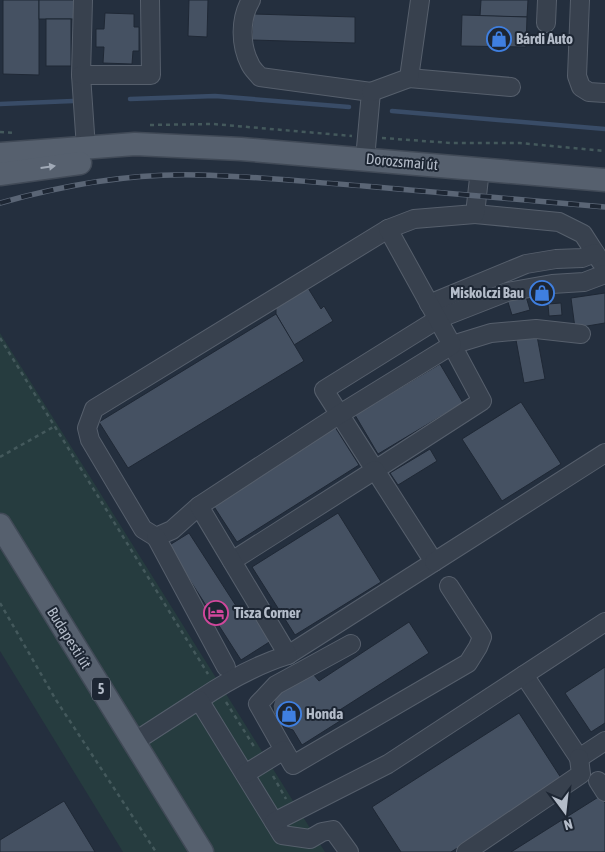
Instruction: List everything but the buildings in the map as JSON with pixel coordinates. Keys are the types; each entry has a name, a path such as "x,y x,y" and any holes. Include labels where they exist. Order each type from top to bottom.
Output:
{"main road":[{"name":"Dorozsmai út","path":"0,154 135,144 200,147 366,148 480,169 605,180"},
{"name":"Dorozsmai út","path":"0,174 138,157 200,147"},
{"name":"Budapesti út","path":"0,525 202,852"}],"lane":[{"path":"83,0 80,75 86,148"},
{"path":"80,75 151,75 150,0"},
{"path":"251,0 246,8 242,39 250,65 260,76 371,92 409,78 511,86"},
{"path":"409,78 420,0"},
{"path":"546,23 547,0"},
{"path":"580,0 577,76 581,87 589,92 605,93"},
{"path":"366,148 371,92"},
{"path":"475,214 480,169"},
{"path":"226,666 156,537 143,528 90,440 87,428 94,409 388,229 414,219 475,214 559,222 583,234 605,269"},
{"path":"232,560 482,400 388,229"},
{"path":"434,562 324,390 434,311 526,264 556,259 582,258 595,253"},
{"path":"434,311 507,292 552,284 584,282 605,274"},
{"path":"156,537 172,530 200,506 340,414 452,345 491,333 536,329 581,334"},
{"path":"134,742 217,688 266,662 288,655 605,453"},
{"path":"200,506 288,655"},
{"path":"351,644 276,685 258,704 293,765 468,663 482,637 449,586"},
{"path":"274,822 388,764 605,622"},
{"path":"466,852 581,774 579,758 524,675"},
{"path":"199,700 282,835 310,839 322,832 333,830 349,852"},
{"path":"579,758 605,741"},
{"path":"244,774 284,750"}],"path":[{"path":"142,125 213,124 366,148 451,143 520,143 605,151"},
{"path":"0,338 294,812"},
{"path":"0,457 55,426"},
{"path":"0,603 56,700 156,852"}],"green space":[{"path":"0,333 325,852 123,852 0,651"}],"waterway":[{"path":"130,99 215,96 349,107"},
{"path":"0,104 73,101"},
{"path":"392,111 605,129"}],"railway":[{"path":"0,203 73,186 123,178 198,175 281,179 605,207"}],"place":[{"name":"Bárdi Auto","path":"499,39"},
{"name":"Miskolczi Bau","path":"542,293"},
{"name":"Tisza Corner","path":"216,613"},
{"name":"Honda","path":"289,714"}]}
